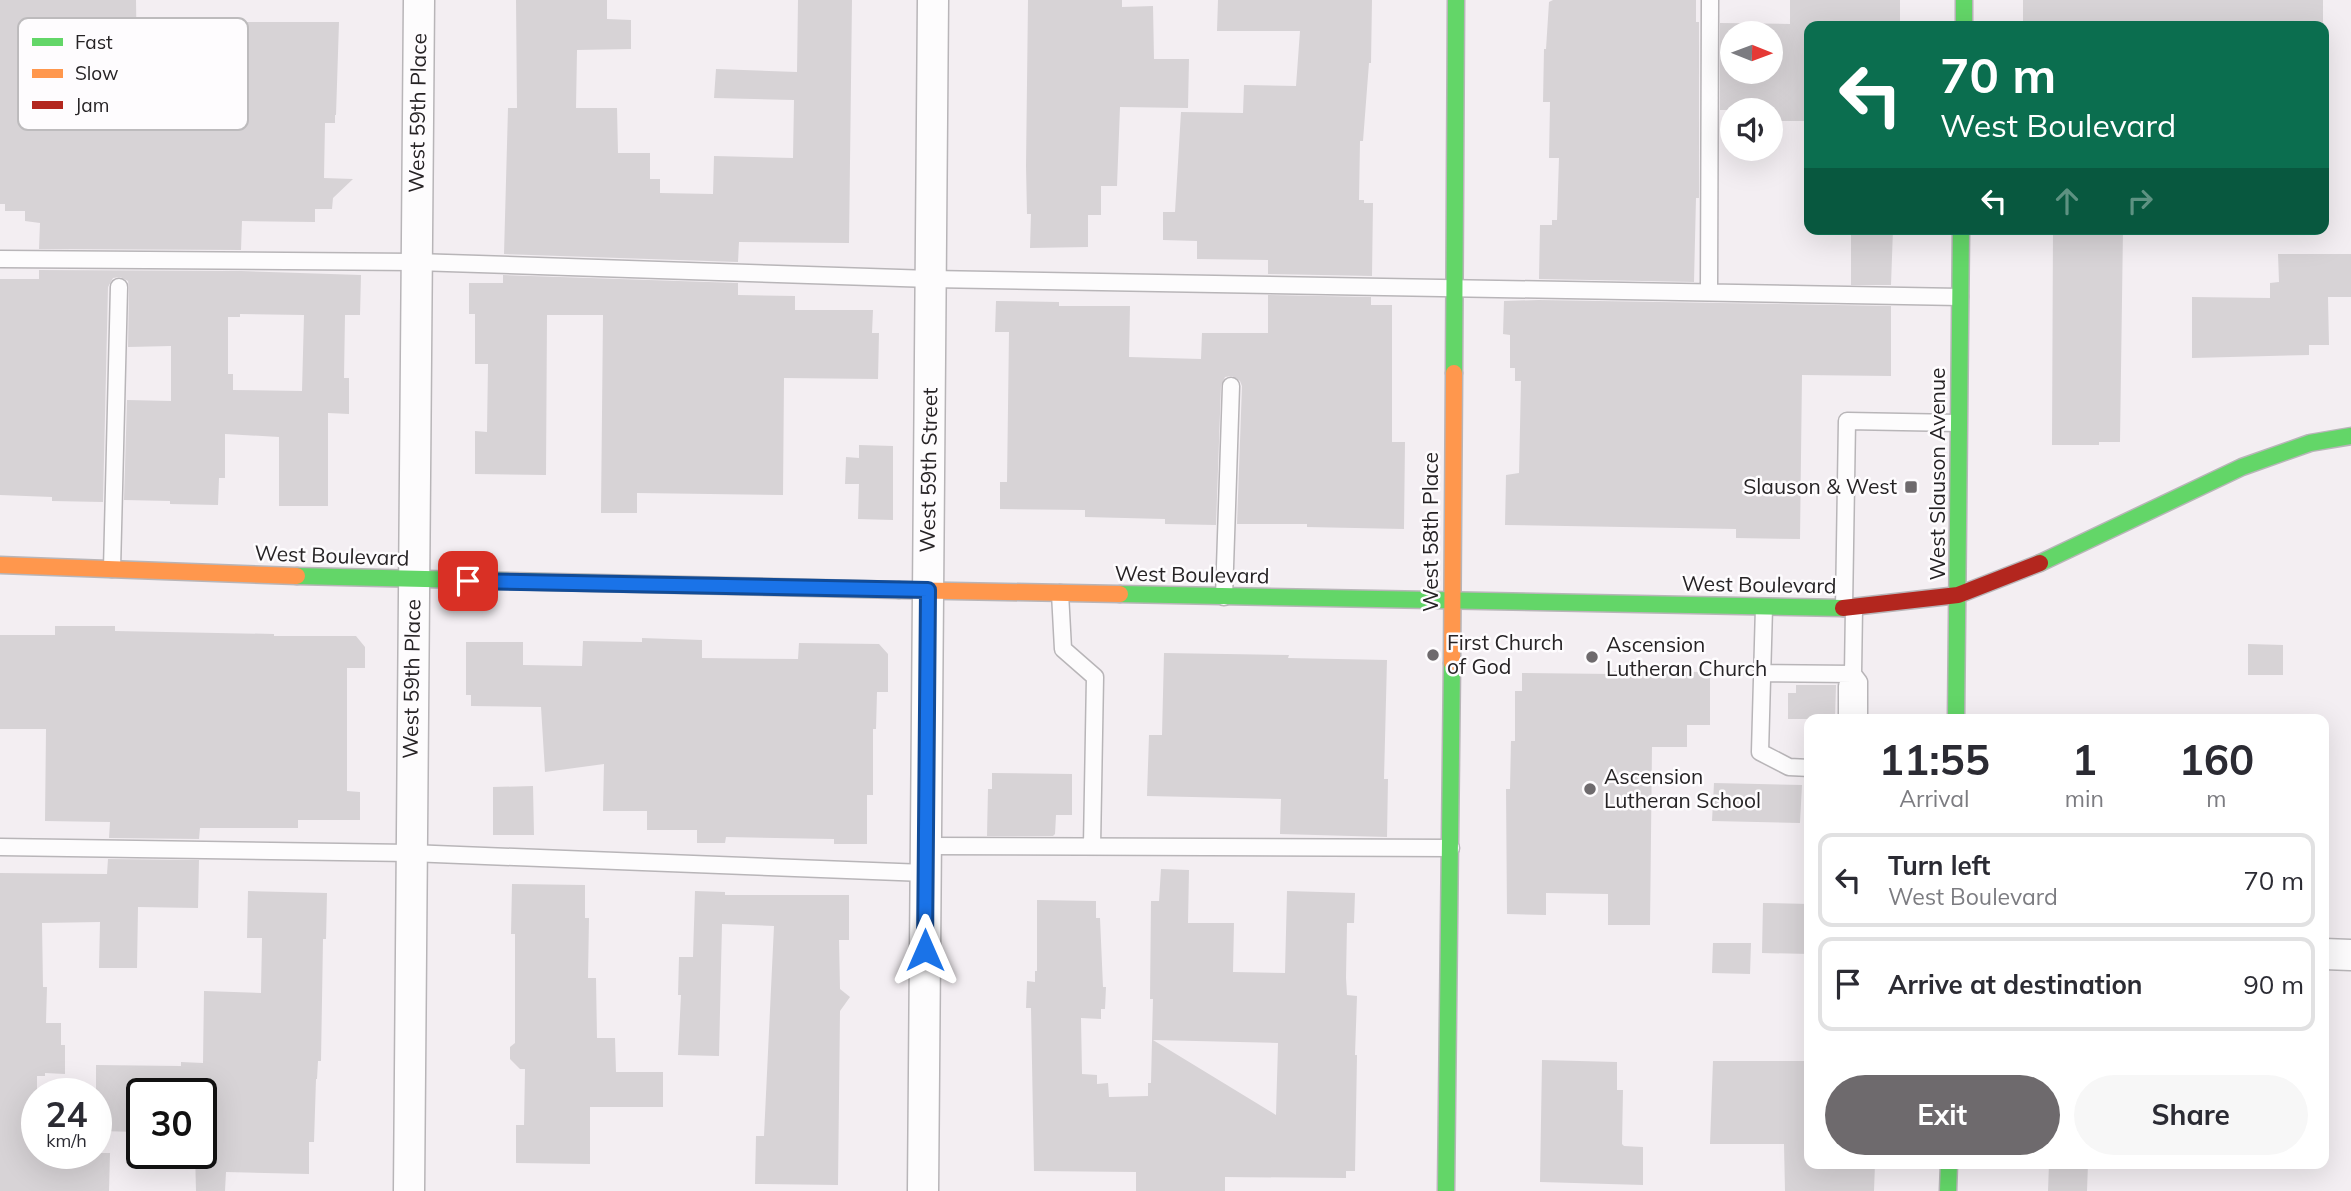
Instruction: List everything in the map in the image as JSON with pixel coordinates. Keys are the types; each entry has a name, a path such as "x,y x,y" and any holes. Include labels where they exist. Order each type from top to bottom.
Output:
{"main road":[{"name":"West 58th Place","path":"1446,1191 1457,0"},
{"path":"1964,0 1964,21"},
{"name":"West Slauson Avenue","path":"1956,714 1961,235"},
{"name":"West Boulevard","path":"0,565 413,580 1849,608 1958,595 2049,559 2242,467 2310,443 2351,436"},
{"path":"1948,1191 1949,1169"}],"street":[{"name":"West 59th Place","path":"409,1191 419,0"},
{"name":"West 59th Street","path":"923,1191 933,0"},
{"path":"2329,954 2351,955"}],"lane":[{"path":"1709,292 1710,0"},
{"path":"0,259 416,262 931,279 1960,297"},
{"path":"112,569 119,287"},
{"path":"1224,597 1231,386"},
{"path":"1859,714 1849,608 1847,421 1958,423"},
{"path":"1060,593 1063,649 1095,677 1092,846"},
{"path":"1763,607 1760,752 1789,767 1804,768"},
{"path":"1762,673 1856,678"},
{"path":"1847,714 1847,687 1856,678"},
{"path":"0,847 925,860 1092,846 1451,848"}],"building":[{"path":"0,0 136,0 136,18 18,18 18,130 248,130 248,22 339,22 336,115 335,123 325,123 324,178 353,179 333,198 332,209 315,209 315,222 242,221 241,250 39,249 40,223 25,221 25,211 5,211 5,204 0,204"},
{"path":"516,0 607,0 607,19 631,20 631,49 577,50 576,108 617,108 618,153 650,153 650,179 660,179 660,193 713,194 714,156 793,158 794,100 714,98 716,69 797,72 798,0 852,0 849,243 739,242 738,262 504,254 508,108 517,108"},
{"path":"1028,0 1122,0 1122,7 1153,6 1154,59 1189,59 1188,108 1120,107 1117,186 1101,186 1101,215 1088,215 1088,247 1030,248 1031,214 1027,214 1026,166"},
{"path":"1218,0 1372,0 1371,63 1363,141 1360,141 1359,200 1373,203 1372,276 1268,274 1268,260 1197,259 1197,241 1163,240 1163,212 1175,212 1181,112 1243,113 1244,85 1296,86 1300,31 1217,31"},
{"path":"1696,0 1696,22 1699,22 1699,198 1696,198 1694,282 1539,279 1540,225 1552,225 1552,220 1557,220 1559,158 1549,158 1550,102 1543,102 1544,49 1549,2"},
{"path":"1790,0 1900,0 1900,21 1804,21 1804,121 1783,121 1783,98 1720,98 1720,84 1783,84 1783,24 1790,24"},
{"path":"2023,0 2323,0 2323,21 2023,21"},
{"path":"1851,235 1893,235 1891,285 1851,285"},
{"path":"2053,235 2123,235 2120,442 2052,445"},
{"path":"2278,254 2351,254 2351,297 2328,297 2329,345 2309,345 2309,355 2192,358 2192,297 2270,298 2270,283 2279,282"},
{"path":"39,270 241,271 361,275 360,315 345,315 344,378 349,378 349,414 328,413 328,506 279,506 279,437 225,434 225,478 219,478 218,505 124,500 127,400 171,401 171,346 128,347 129,287 128,281 120,277 113,278 108,287 103,502 52,501 52,497 0,495 0,279 39,279","holes":["240,314 304,315 302,391 233,390 233,374 228,374 228,317 240,317"]},
{"path":"503,275 738,283 738,295 795,296 795,310 873,310 872,333 879,333 878,379 784,378 783,495 637,493 637,513 601,513 603,315 547,315 546,475 475,474 475,431 487,432 488,364 475,364 475,314 469,314 469,283 503,283"},
{"path":"1268,295 1371,297 1371,305 1392,305 1392,442 1405,442 1404,529 1237,524 1242,386 1240,381 1232,376 1225,377 1221,386 1216,525 1165,524 1165,519 1085,517 1085,510 1000,509 1000,482 1007,482 1009,332 995,332 996,301 1059,302 1059,306 1130,306 1129,357 1201,359 1202,333 1268,333"},
{"path":"1504,301 1891,306 1891,376 1802,375 1800,539 1736,538 1736,529 1505,525 1506,475 1519,473 1521,381 1515,381 1515,368 1510,368 1510,335 1503,334"},
{"path":"859,445 893,446 893,520 858,519 859,484 845,484 846,457 859,458"},
{"path":"55,626 115,626 115,631 356,636 365,647 365,668 347,668 347,791 360,792 360,820 298,820 298,828 200,828 199,839 109,838 110,822 45,821 46,729 0,729 0,635 55,635"},
{"path":"642,638 702,640 702,658 798,659 799,643 879,644 888,654 888,692 877,692 876,729 873,729 873,795 867,795 867,844 834,844 834,839 726,837 725,843 697,843 697,830 647,830 647,811 603,811 604,764 545,772 541,707 471,706 471,695 466,695 466,642 523,642 523,665 582,666 583,641 642,642"},
{"path":"2248,644 2283,645 2283,675 2248,675"},
{"path":"1164,653 1387,660 1384,779 1388,779 1387,837 1280,834 1281,799 1147,796 1149,735 1162,735"},
{"path":"1614,671 1710,672 1710,725 1687,725 1687,747 1652,747 1650,925 1608,925 1608,894 1546,893 1546,915 1507,914 1506,789 1510,789 1511,741 1515,741 1515,691 1522,691 1522,673 1614,674"},
{"path":"1796,685 1836,685 1835,714 1804,714 1804,719 1788,719 1788,693 1796,693"},
{"path":"992,773 1072,774 1072,815 1056,815 1053,836 987,836 988,789 992,789"},
{"path":"1714,783 1802,785 1800,823 1712,821"},
{"path":"533,786 534,835 493,835 493,787"},
{"path":"108,859 199,860 198,908 138,907 137,968 99,968 100,922 42,923 43,987 47,987 46,1023 61,1023 61,1045 65,1045 65,1074 45,1073 45,1076 37,1078 21,1078 21,1169 110,1169 109,1191 0,1191 0,873 107,874"},
{"path":"1161,869 1189,870 1188,923 1234,923 1233,972 1285,973 1287,891 1355,893 1354,923 1347,923 1346,978 1347,995 1357,996 1355,1171 1346,1171 1346,1178 1225,1177 1225,1191 1136,1191 1136,1172 1034,1171 1031,1008 1026,1008 1027,981 1035,982 1037,971 1037,900 1096,901 1096,918 1100,918 1103,987 1106,987 1105,1009 1101,1009 1101,1019 1081,1018 1082,1074 1097,1075 1097,1084 1108,1083 1109,1097 1148,1096 1148,1083 1151,1083 1153,999 1150,999 1151,901 1159,901","holes":["1153,1040 1278,1043 1276,1115"]},
{"path":"512,884 585,885 585,918 589,918 588,978 596,978 597,1038 615,1038 616,1072 663,1072 663,1107 590,1107 590,1164 516,1163 516,1125 524,1125 525,1069 520,1069 510,1059 510,1047 515,1043"},
{"path":"248,891 327,893 326,939 323,939 321,1061 318,1061 316,1079 314,1142 309,1142 309,1174 226,1172 225,1191 196,1191 195,1169 217,1169 217,1078 126,1078 126,1132 112,1131 112,1078 96,1078 96,1065 181,1066 181,1062 203,1063 204,991 261,993 262,938 247,938"},
{"path":"695,891 725,892 725,895 849,895 849,940 839,940 840,989 850,997 840,1011 838,1185 755,1184 756,1136 764,1136 774,926 722,924 719,1056 678,1055 681,995 678,995 679,957 693,957"},
{"path":"1763,903 1804,904 1804,954 1762,953"},
{"path":"1713,943 1751,943 1750,974 1712,973"},
{"path":"1542,1060 1617,1062 1617,1090 1623,1090 1622,1144 1643,1147 1643,1185 1540,1182"},
{"path":"1713,1061 1804,1061 1804,1169 1875,1169 1874,1191 1785,1191 1784,1144 1710,1144"},
{"path":"2049,1169 2088,1169 2087,1191 2048,1191"}],"traffic: fast":[{"path":"1454,373 1456,0"},
{"path":"1964,0 1964,21"},
{"path":"1956,714 1961,235"},
{"path":"2040,563 2242,467 2310,443 2351,436"},
{"path":"297,576 899,590"},
{"path":"1120,594 1843,608"},
{"path":"1446,1191 1452,663"},
{"path":"1948,1191 1949,1169"}],"traffic: slow":[{"path":"1452,663 1454,373"},
{"path":"0,565 297,576"},
{"path":"899,590 1120,594"}],"traffic: jam":[{"path":"1843,608 1958,595 2040,563"}],"place":[{"name":"Slauson & West","path":"1911,487"},
{"name":"First Church of God","path":"1433,655"},
{"name":"Ascension Lutheran Church","path":"1592,657"},
{"name":"Ascension Lutheran School","path":"1590,789"}],"route":[{"path":"468,581 928,590 925,950"}]}
